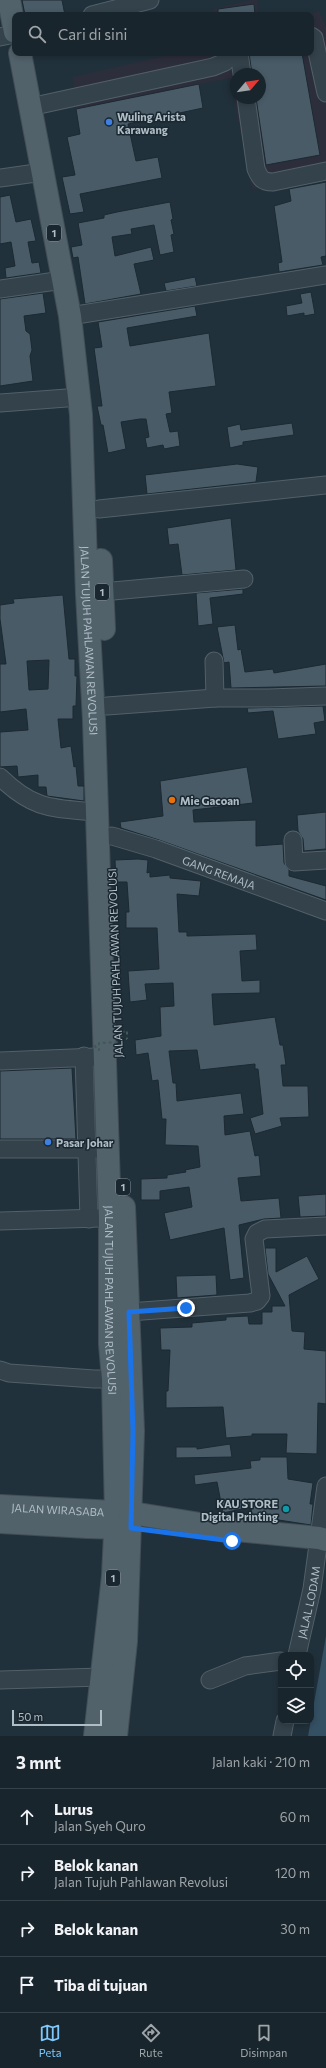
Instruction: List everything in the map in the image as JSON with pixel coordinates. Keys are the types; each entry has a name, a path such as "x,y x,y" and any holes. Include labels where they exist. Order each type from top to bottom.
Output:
{"main road":[{"path":"8,0 12,19"},
{"name":"JALAN TUJUH PAHLAWAN REVOLUSI","path":"21,56 70,316 80,406 87,594 94,720 96,812 95,1053 100,1218 123,1520"},
{"name":"JALAN TUJUH PAHLAWAN REVOLUSI","path":"80,406 93,443 99,509 107,706 117,1039 133,1431 123,1520"},
{"name":"JALAN WIRASABA","path":"0,1506 123,1520"},
{"path":"123,1520 237,1530 322,1544"},
{"name":"JALAN WIRASABA","path":"0,1522 123,1520"},
{"name":"1","path":"95,1736 113,1576 123,1520"},
{"name":"1","path":"116,1736 126,1641 123,1520"}],"street":[{"path":"104,12 150,0"},
{"path":"0,37 12,34"},
{"path":"314,38 326,93"},
{"path":"30,107 213,67 225,62 229,56"},
{"path":"239,56 241,68"},
{"path":"247,104 256,169 260,178 266,182 273,182 326,171"},
{"path":"0,178 43,172"},
{"path":"70,316 326,274"},
{"path":"0,290 63,280"},
{"path":"0,403 80,406"},
{"path":"99,509 326,485"},
{"path":"102,592 244,579"},
{"path":"214,661 215,698"},
{"path":"107,706 215,698 326,696"},
{"path":"1,778 11,788 37,804 49,807 96,812"},
{"name":"GANG REMAJA","path":"112,836 156,849 326,911"},
{"path":"293,840 294,862 326,860"},
{"path":"0,1061 95,1053"},
{"path":"0,1149 98,1150"},
{"path":"0,1221 100,1218"},
{"path":"129,1312 250,1303 257,1301 261,1296 254,1238 257,1232 265,1229 326,1226"},
{"path":"0,1370 8,1373 86,1379 113,1379"},
{"name":"JALAL LODAM","path":"298,1652 322,1544 326,1486"},
{"path":"210,1680 245,1666 278,1661"},
{"path":"0,1680 102,1677"},
{"path":"282,1736 284,1724"}],"path":[{"path":"95,1053 96,1050 99,1050 99,1043 122,1042 122,1032 127,1031 127,1039"}],"shaded area":[{"path":"257,0 259,12 214,12 213,9"},
{"path":"319,11 326,26 326,174 252,189 235,104 266,104 266,68 230,68 230,78 76,109 73,77 165,56 314,56 314,13"},
{"path":"326,1636 326,1736 308,1736 310,1724 314,1724 314,1703"}],"building":[{"path":"22,0 62,0 64,12 24,12"},
{"path":"254,4 255,12 218,12 218,9"},
{"path":"249,56 303,56 320,155 266,165 257,104 266,104 266,68 251,68"},
{"path":"199,84 203,108 128,124 136,161 158,157 162,178 80,194 84,212 70,214 62,177 75,175 67,137 80,134 76,109"},
{"path":"326,182 326,256 321,257 323,265 279,272 278,263 282,262 274,206 291,201 289,189"},
{"path":"10,195 16,222 31,219 36,241 28,242 32,263 39,262 41,273 6,278 5,268 15,266 11,242 0,244 0,197"},
{"path":"170,202 173,219 171,220 174,234 171,235 174,252 160,255 154,225 131,229 132,234 112,237 115,256 151,247 154,260 134,264 141,294 85,304 78,257 73,258 71,247 82,245 78,223 104,218 104,215 117,212"},
{"path":"195,277 197,286 166,291 164,283"},
{"path":"311,292 315,314 304,316 304,313 287,316 286,306 302,303 300,294"},
{"path":"43,293 46,313 24,316 26,331 30,334 32,350 30,356 33,381 0,386 0,299"},
{"path":"195,306 197,316 127,328 130,346 209,333 216,386 169,392 172,413 166,414 170,432 178,431 180,446 164,449 163,445 147,448 145,438 149,437 146,419 140,419 121,422 126,449 108,453 103,425 101,425 97,406 102,406 94,348 102,347 98,322"},
{"path":"292,423 294,435 243,442 243,445 230,448 227,427 240,424 241,430"},
{"path":"237,464 258,467 256,482 147,494 145,475"},
{"path":"231,518 236,570 182,575 178,544 169,545 167,528"},
{"path":"243,589 243,594 210,598 213,624 198,626 196,593"},
{"path":"63,595 69,659 75,659 75,676 77,676 76,706 73,706 73,719 58,719 61,748 71,746 74,767 76,766 78,786 84,786 84,801 47,796 46,787 38,787 38,775 18,777 17,766 0,767 0,732 28,730 26,709 0,712 0,664 6,664 0,619 0,605 14,603 13,599","holes":["49,660 48,689 29,690 27,661"]},
{"path":"235,625 238,650 241,649 245,672 273,669 274,673 326,664 326,686 231,688 229,662 224,663 217,627"},
{"path":"323,706 325,721 314,723 316,734 278,739 273,711 248,713 247,708"},
{"path":"247,767 253,803 193,810 194,822 256,820 256,846 283,844 284,863 289,870 289,876 326,886 326,900 159,840 121,828 120,822 163,816 160,781"},
{"path":"326,812 326,849 304,851 303,839 298,831 297,815"},
{"path":"115,860 148,860 147,873 150,872 150,877 170,875 170,878 201,881 199,896 177,894 179,932 187,932 187,936 256,934 257,950 240,951 242,981 260,980 260,993 212,994 214,1025 275,1017 280,1045 283,1045 286,1065 281,1065 283,1086 308,1086 309,1117 280,1118 282,1126 255,1134 250,1118 263,1114 258,1069 255,1069 255,1064 200,1070 197,1050 169,1051 173,1083 176,1083 177,1101 241,1093 244,1114 224,1116 225,1135 250,1131 255,1156 259,1155 261,1176 238,1178 241,1201 279,1198 281,1218 264,1219 239,1225 244,1278 230,1280 224,1228 170,1240 164,1213 192,1207 189,1187 160,1191 160,1200 141,1200 141,1179 167,1178 167,1175 186,1172 185,1170 200,1167 198,1146 165,1145 166,1119 162,1119 158,1080 152,1081 148,1053 136,1055 135,1040 161,1036 160,1007 174,1006 173,983 145,984 147,1000 130,1002 128,971 159,969 157,928 126,928 126,912 129,912 127,882 116,882"},
{"path":"72,1068 76,1139 0,1139 0,1071"},
{"path":"326,1194 326,1216 300,1217 298,1196"},
{"path":"265,1248 276,1248 276,1272 307,1256 319,1279 289,1295 292,1331 305,1332 304,1349 326,1351 326,1404 318,1403 317,1454 286,1453 287,1434 252,1434 252,1436 226,1438 223,1407 166,1408 170,1350 161,1350 160,1328 192,1327 192,1323 226,1320 226,1317 248,1316 249,1324 262,1324 262,1312 272,1312 272,1306 285,1306 268,1274"},
{"path":"216,1275 217,1295 177,1298 176,1276"},
{"path":"230,1444 232,1457 176,1458 176,1447 197,1447 197,1449"},
{"path":"260,1457 287,1457 288,1479 313,1483 310,1504 313,1504 311,1525 272,1519 252,1519 251,1507 223,1513 217,1482 195,1485 194,1475 251,1468 250,1461 260,1460"}],"place":[{"name":"Wuling Arista Karawang","path":"109,122"},
{"name":"Mie Gacoan","path":"172,800"},
{"name":"Pasar Johar","path":"48,1142"},
{"name":"KAU STORE Digital Printing","path":"286,1509"}],"route":[{"path":"186,1308 129,1312 133,1431 131,1528 232,1541"}]}
